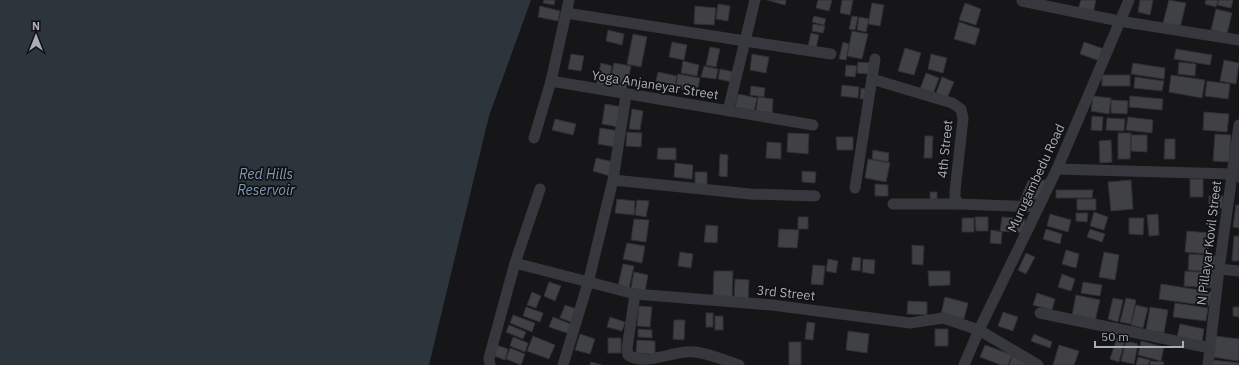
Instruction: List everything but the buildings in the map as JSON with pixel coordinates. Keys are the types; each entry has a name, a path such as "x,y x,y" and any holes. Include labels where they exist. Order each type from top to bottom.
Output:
{"street":[{"path":"534,138 551,81 569,0"},
{"path":"728,111 755,0"},
{"path":"1022,0 1119,21 1239,40"},
{"name":"Murugambedu Road","path":"964,365 979,330 1057,169 1129,0"},
{"path":"566,13 831,54"},
{"path":"855,188 876,59"},
{"name":"4th Street","path":"872,79 952,103 961,109 963,119 955,191 955,198 959,204"},
{"name":"Yoga Anjaneyar Street","path":"551,81 626,95 813,125"},
{"path":"563,365 588,283 613,180 626,95"},
{"name":"N Pillayar Kovil Street","path":"1208,365 1219,269 1239,125"},
{"path":"1057,169 1232,174"},
{"path":"613,180 750,194 815,196"},
{"path":"490,365 489,358 515,263 540,190"},
{"path":"893,204 959,204 1038,207"},
{"name":"3rd Street","path":"515,263 635,294 772,305 910,322 943,318 979,330 1038,365"},
{"path":"1219,269 1239,271"},
{"path":"635,294 627,349 628,355 632,359 642,360 684,352 697,352 739,365"},
{"path":"1040,313 1210,348"}],"water":[{"name":"Red Hills Reservoir","path":"0,0 531,0 489,116 429,365 0,365"}]}
